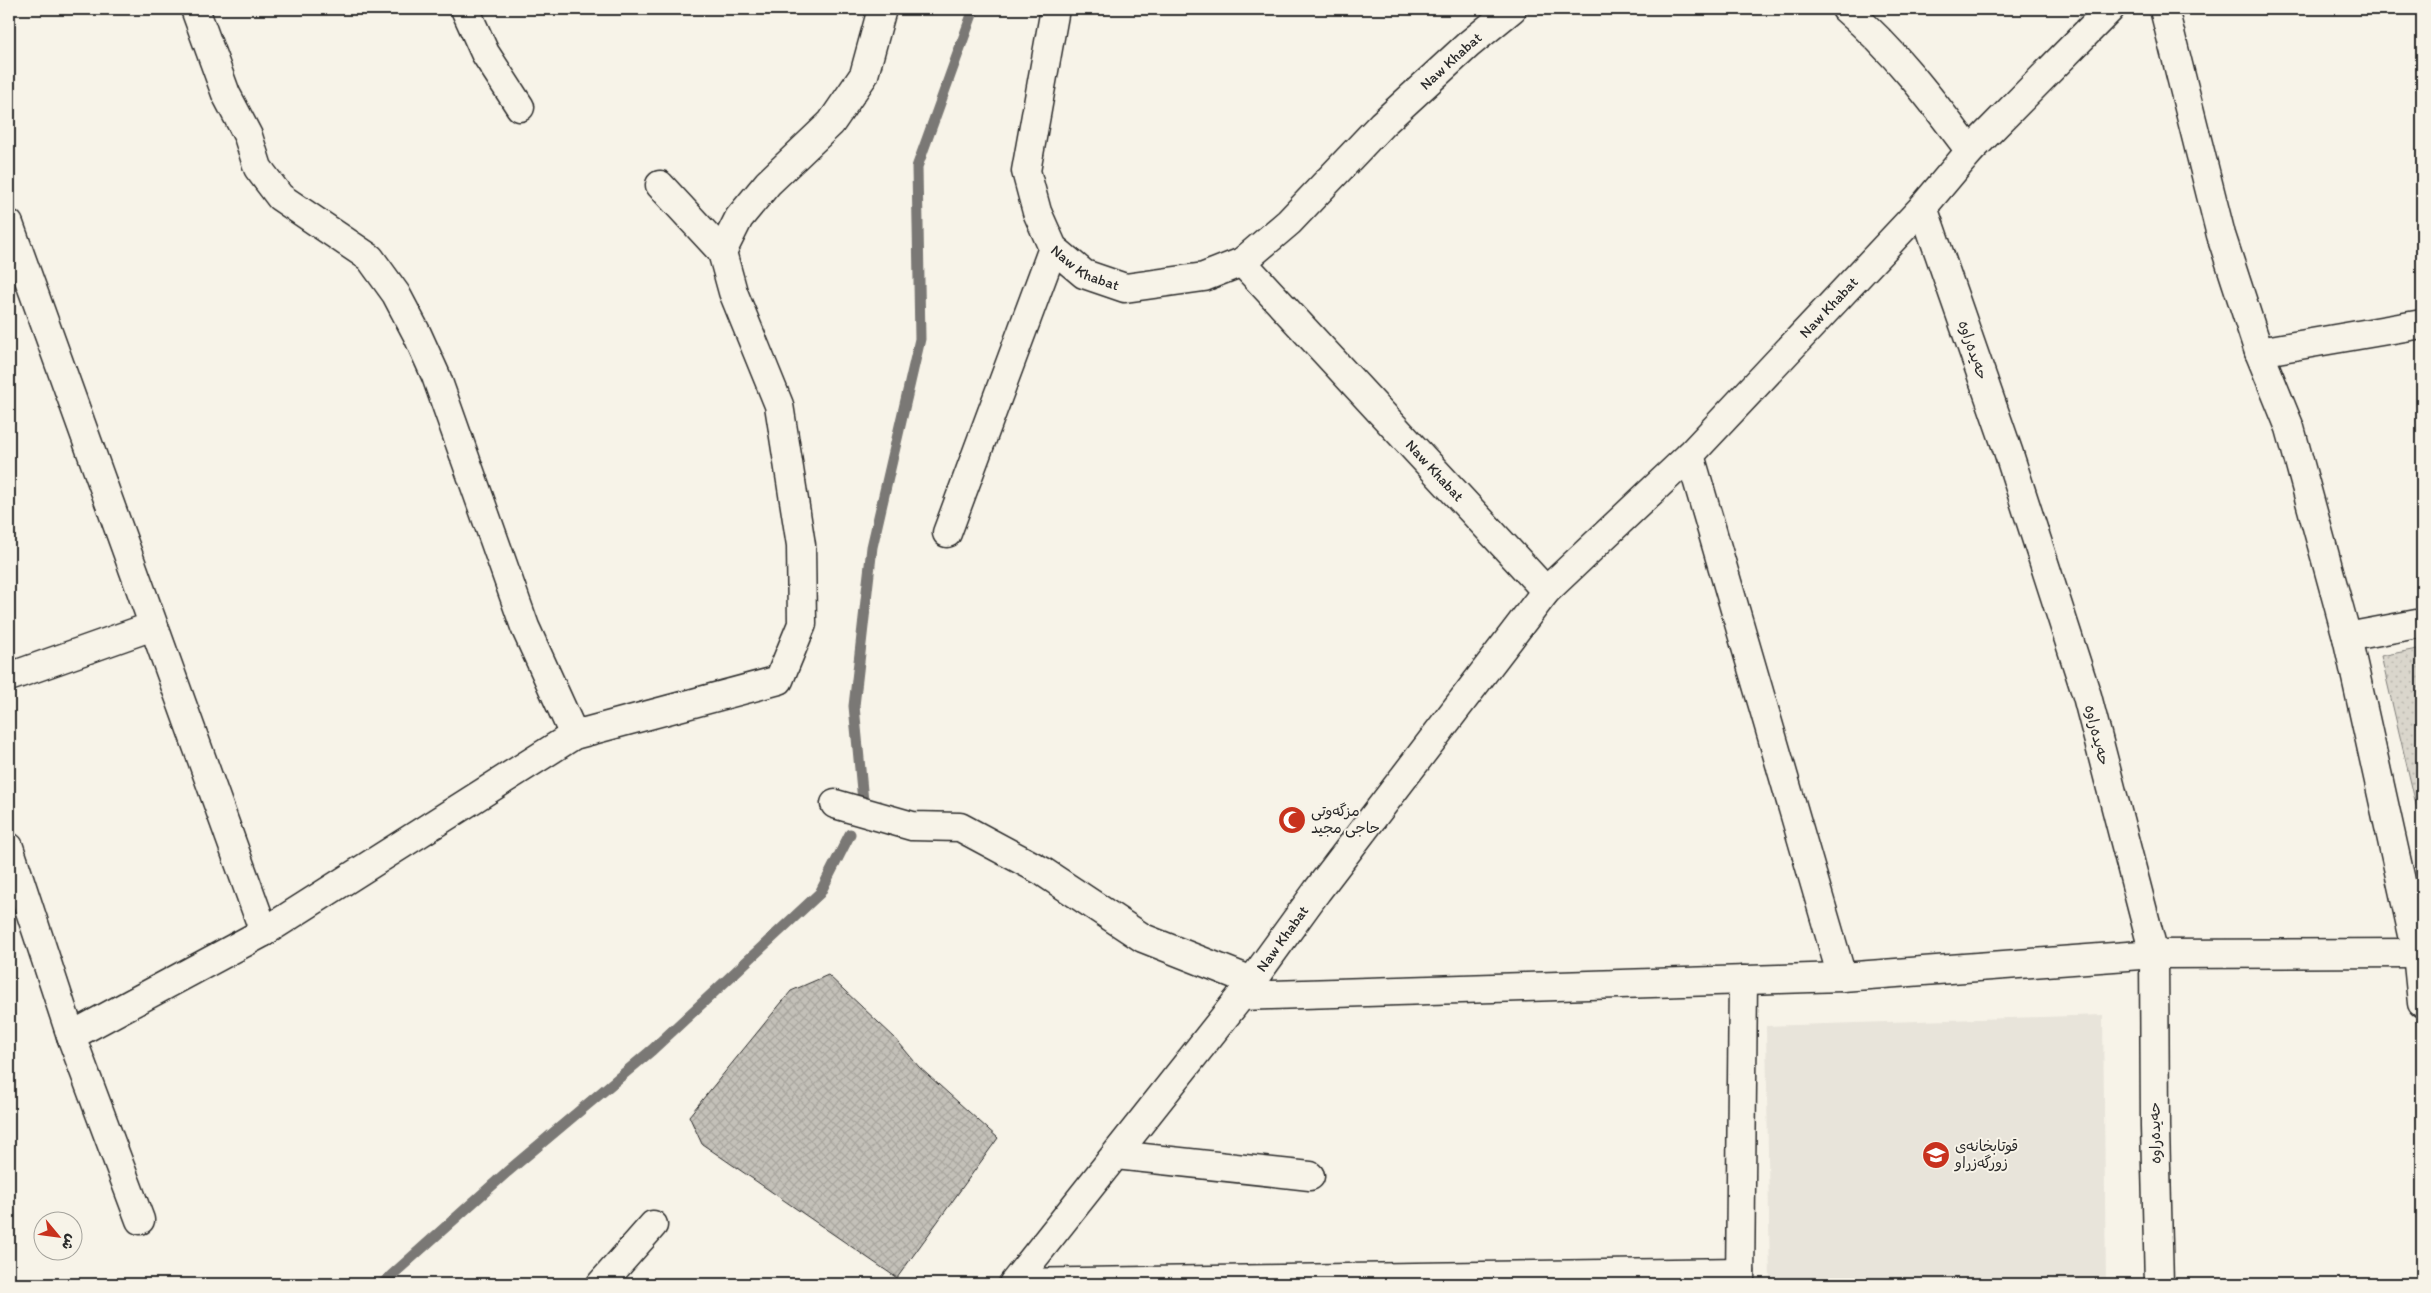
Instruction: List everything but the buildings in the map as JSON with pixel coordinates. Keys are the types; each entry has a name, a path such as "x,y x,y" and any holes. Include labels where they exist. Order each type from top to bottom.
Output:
{"street":[{"path":"195,9 226,94 248,136 258,168 280,197 370,258 396,294 417,334 436,376 525,627 574,735"},
{"path":"465,9 485,53 520,107"},
{"path":"722,252 739,218 768,183 831,123 864,75 882,9"},
{"name":"Naw Khabat","path":"1055,9 1026,171 1037,212 1053,248 1084,274 1125,288 1204,277 1242,262 1289,222 1382,124 1468,45 1512,9"},
{"path":"1846,9 1890,51 1970,151"},
{"name":"Naw Khabat","path":"1014,1283 1246,989 1317,891 1546,591 1690,455 1923,207 1970,151 2110,9"},
{"path":"2164,9 2220,235 2260,352 2290,428 2347,637 2420,952 2422,1003"},
{"path":"71,1036 264,932 574,735 779,680 802,624 801,545 779,405 733,292 722,252 660,185"},
{"name":"حەیدەراوە","path":"1923,207 2008,451 2087,696 2154,954 2155,1127 2160,1284"},
{"path":"9,224 264,932"},
{"path":"947,533 1053,248"},
{"name":"Naw Khabat","path":"1242,262 1546,591"},
{"path":"2260,352 2422,324"},
{"path":"1690,455 1842,977"},
{"path":"2347,637 2422,623"},
{"path":"9,677 153,626"},
{"path":"835,804 912,826 960,826 1042,870 1143,938 1246,989 1842,977 2154,954 2420,952"},
{"path":"9,847 71,1036 140,1220"},
{"path":"1014,1283 1740,1278 1743,980"},
{"path":"1116,1155 1310,1176"},
{"path":"601,1284 653,1225"}],"shaded area":[{"path":"2422,648 2422,830 2381,656"},
{"name":"قوتابخانەی زورگەزراو","path":"2103,1015 2106,1284 1770,1284 1766,1026"}],"waterway":[{"path":"863,801 854,706 872,547 920,339 917,167 974,9"},
{"path":"382,1284 507,1172 652,1050 820,893 850,834"}],"place":[{"name":"مزگەوتى حاجى مجيد","path":"1292,820"},
{"name":"قوتابخانەی زورگەزراو","path":"1936,1155"}]}
